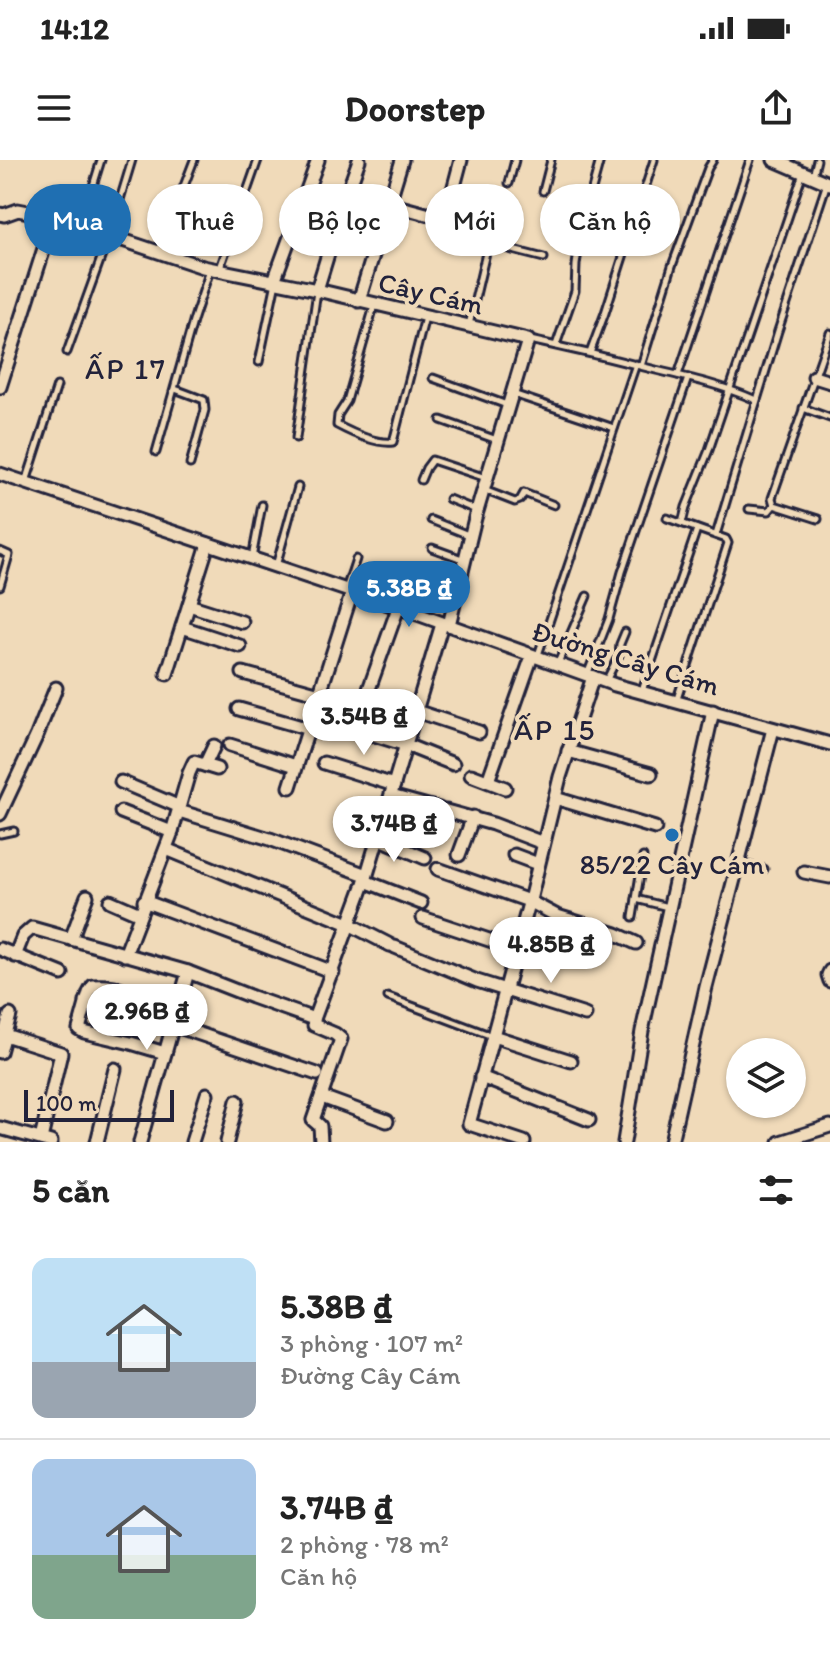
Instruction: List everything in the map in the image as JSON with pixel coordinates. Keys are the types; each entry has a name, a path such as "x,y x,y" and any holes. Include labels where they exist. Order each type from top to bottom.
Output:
{"street":[{"path":"275,282 318,160"},
{"path":"317,290 359,160"},
{"path":"395,184 402,160"},
{"path":"409,211 444,224 461,160"},
{"path":"774,160 829,183"},
{"name":"Cây Cám","path":"0,214 24,211"},
{"path":"0,387 42,256"},
{"name":"Cây Cám","path":"171,256 215,270 317,290 528,340"},
{"path":"359,301 373,256"},
{"path":"321,1142 320,1126 313,1120 341,1039 314,1025 314,1019 366,878 466,560 497,440 528,340"},
{"path":"814,377 830,382"},
{"name":"Đường Cây Cám","path":"0,474 349,591 606,682 830,744"},
{"path":"167,674 208,544"},
{"path":"290,787 349,591"},
{"path":"189,605 242,622"},
{"path":"368,692 398,608"},
{"path":"182,627 240,646"},
{"path":"488,781 535,657"},
{"path":"243,673 320,694"},
{"path":"524,1142 469,1124 590,676"},
{"path":"0,814 56,688"},
{"path":"239,709 309,729"},
{"path":"416,711 479,732"},
{"path":"624,1142 642,1031 713,711"},
{"path":"313,716 406,745 453,764"},
{"path":"671,1142 706,987 773,729"},
{"path":"230,745 296,766"},
{"path":"125,955 172,832 189,773 194,762 211,767 214,746"},
{"path":"568,751 651,774"},
{"path":"324,763 443,810 473,817 543,843"},
{"path":"471,775 505,788"},
{"path":"121,782 179,809 270,839 421,903"},
{"path":"555,798 655,828"},
{"path":"121,812 172,832"},
{"path":"459,855 473,817"},
{"path":"378,838 425,858"},
{"path":"166,849 349,924 477,981 585,1015"},
{"path":"514,855 538,864"},
{"path":"438,869 636,943"},
{"path":"804,872 830,877"},
{"path":"71,939 87,896"},
{"path":"110,901 140,914"},
{"path":"144,901 333,972"},
{"path":"423,918 516,949 567,960"},
{"path":"15,956 23,936 32,928 188,972 314,1019"},
{"path":"0,949 62,974"},
{"path":"830,971 830,981"},
{"path":"140,1142 188,972"},
{"path":"136,1001 128,991 103,985 93,986 79,1029 165,1053"},
{"path":"86,1001 114,1011"},
{"path":"0,1052 10,1015"},
{"path":"173,1025 317,1074"},
{"path":"0,1128 44,1141 61,1053 5,1035"},
{"path":"493,1036 571,1061"},
{"path":"97,1142 115,1069"},
{"path":"481,1077 589,1120"},
{"path":"192,1142 207,1094"},
{"path":"322,1097 387,1121"},
{"path":"227,1142 237,1101"},
{"path":"780,1142 830,1126"}],"lane":[{"path":"94,184 101,160"},
{"path":"125,184 132,160"},
{"path":"185,184 194,160"},
{"path":"156,452 194,318 258,160"},
{"path":"509,183 515,160"},
{"path":"545,184 551,160"},
{"path":"556,345 575,291 581,230 600,160"},
{"path":"589,353 654,160"},
{"path":"535,657 672,266 713,160"},
{"path":"677,375 750,160"},
{"path":"682,523 781,235 817,160"},
{"path":"716,535 756,400 829,183"},
{"path":"524,253 544,258"},
{"path":"67,352 102,256"},
{"path":"468,326 486,256"},
{"path":"259,362 275,282"},
{"path":"296,438 317,290"},
{"path":"374,304 347,401 338,415 337,425 385,443 393,442 425,316"},
{"path":"774,505 772,498 830,333"},
{"path":"528,340 728,388 756,400"},
{"path":"433,378 614,428"},
{"path":"590,676 688,378"},
{"path":"26,483 57,386"},
{"path":"175,389 204,400 205,410 190,464"},
{"path":"803,408 830,418"},
{"path":"441,420 497,440"},
{"path":"421,480 432,460 485,484 515,502 524,493 554,505"},
{"path":"275,567 298,487"},
{"path":"449,499 477,511"},
{"path":"252,559 262,505"},
{"path":"749,509 769,511 774,505"},
{"path":"774,505 818,519"},
{"path":"667,518 726,539 728,543 676,702"},
{"path":"431,520 471,536"},
{"path":"642,692 697,529"},
{"path":"432,548 466,560"},
{"path":"0,551 9,555 0,586"},
{"path":"349,591 356,559"},
{"path":"558,664 587,596"},
{"path":"606,682 619,655 625,632"},
{"path":"0,834 14,831"},
{"path":"633,917 643,857"},
{"path":"738,863 764,869"},
{"path":"636,899 669,908"},
{"path":"388,997 493,1036"}],"place":[{"name":"85/22 Cây Cám","path":"672,835"}],"district":[{"name":"ẤP 17","path":"126,368"},
{"name":"ẤP 15","path":"555,729"}]}
